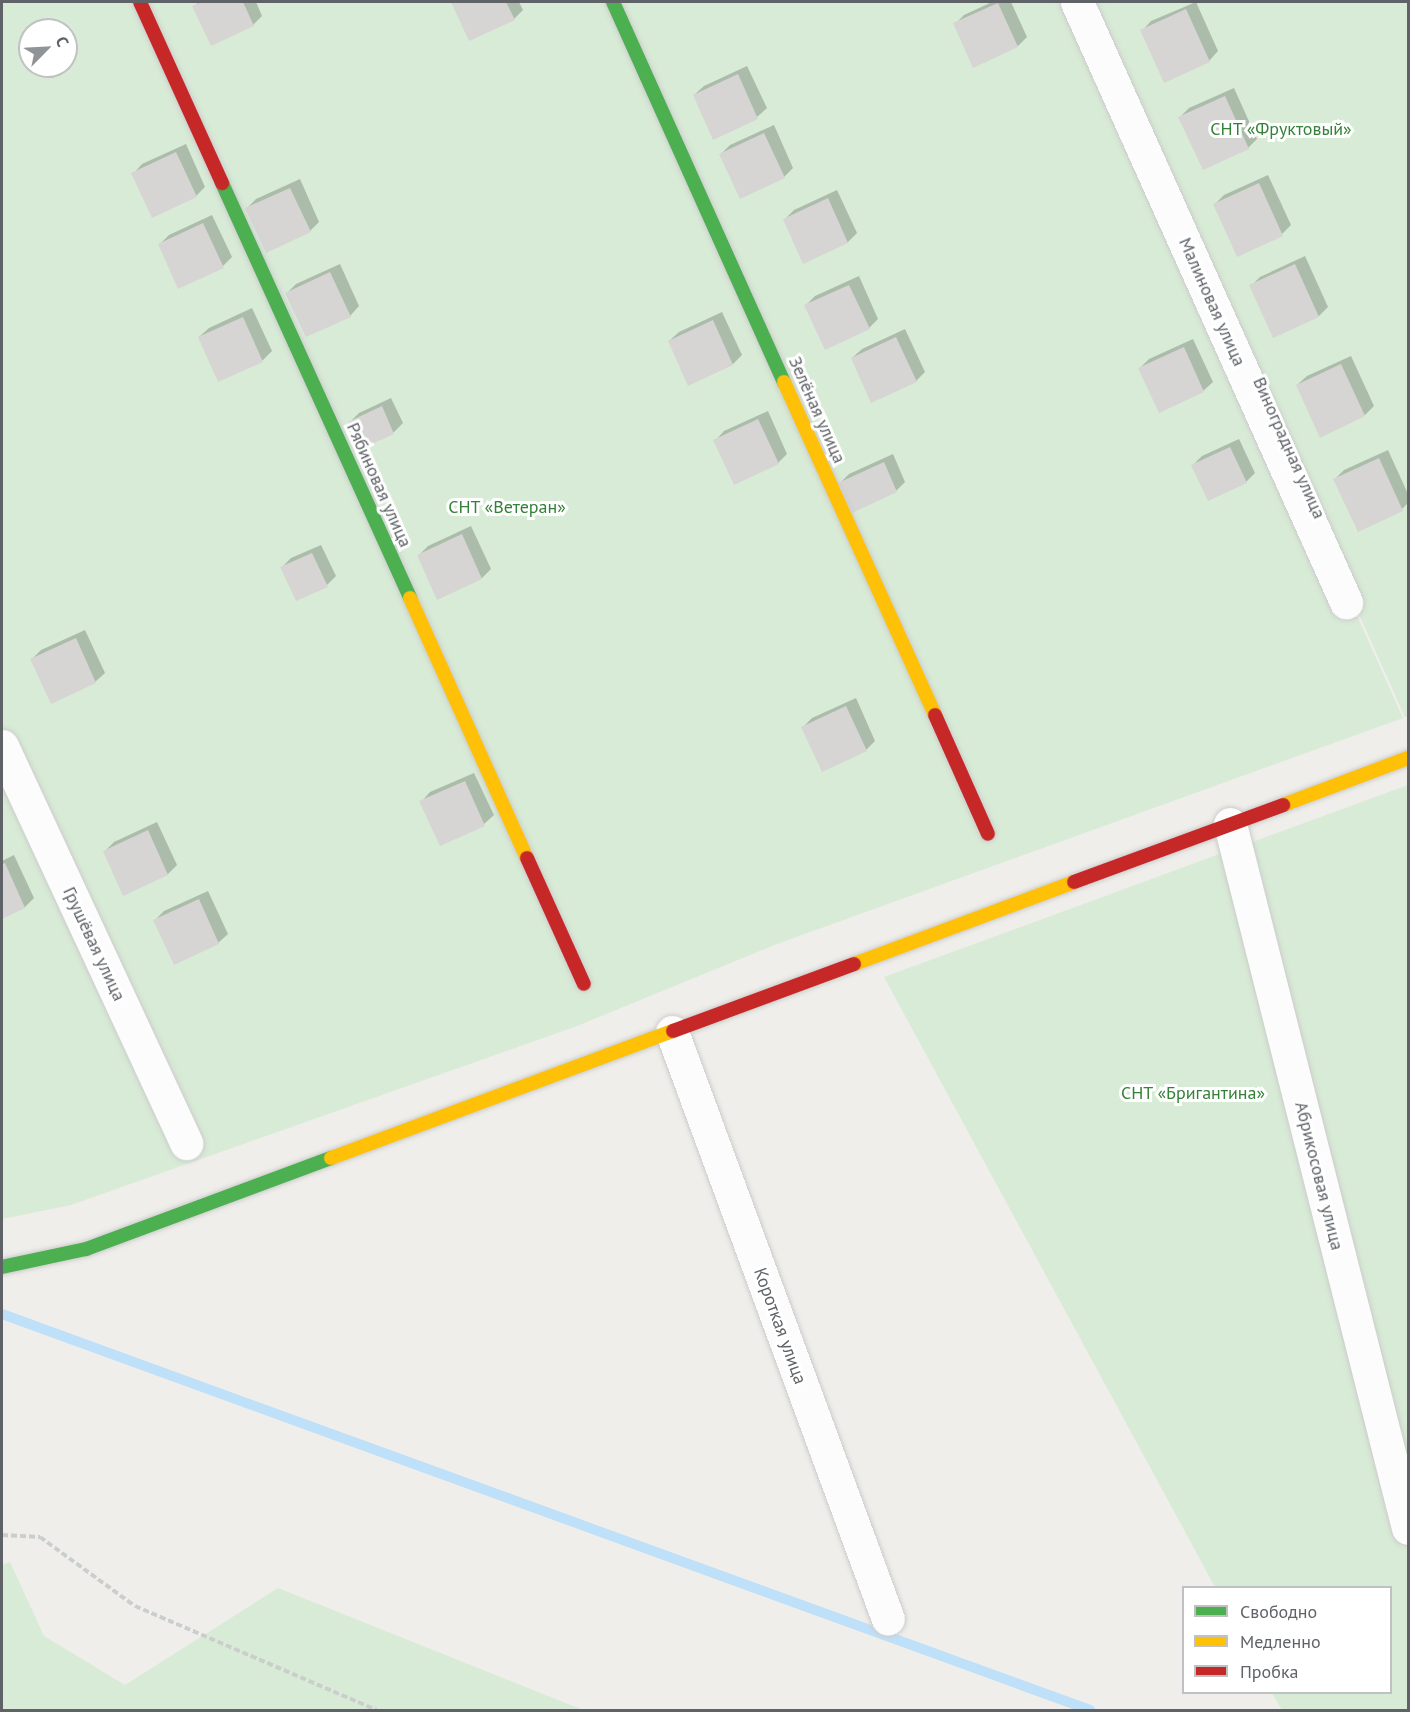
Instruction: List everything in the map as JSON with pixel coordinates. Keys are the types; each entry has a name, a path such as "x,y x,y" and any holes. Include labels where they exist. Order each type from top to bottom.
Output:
{"street":[{"name":"Рябиновая улица","path":"140,2 584,984"},
{"name":"Зелёная улица","path":"612,2 988,834"},
{"name":"Малиновая улица","path":"1077,2 1351,600"},
{"name":"Виноградная улица","path":"1090,2 1351,600"},
{"name":"Грушёвая улица","path":"2,746 186,1143"},
{"path":"2,1267 86,1249 1408,758"},
{"name":"Абрикосовая улица","path":"1230,824 1408,1528"},
{"name":"Короткая улица","path":"672,1032 888,1620"}],"path":[{"path":"2,1535 39,1537 135,1606 377,1710"}],"green space":[{"name":"СНТ «Ветеран»","path":"2,2 1081,2 1403,718 777,944 577,1026 71,1205 2,1219"},
{"name":"СНТ «Фруктовый»","path":"1084,2 1408,2 1408,716 1405,717"},
{"name":"СНТ «Бригантина»","path":"1408,785 1408,1710 1282,1710 1273,1694 1392,1694 1392,1586 1214,1586 884,977"},
{"path":"10,1562 44,1636 125,1685 278,1588 583,1710 2,1710 2,1565"}],"building":[{"path":"202,2 243,2 254,26 211,46 192,6"},
{"path":"451,2 506,2 515,20 469,41"},
{"path":"998,3 1018,47 973,68 953,23"},
{"path":"1186,9 1210,62 1164,83 1140,30"},
{"path":"738,74 758,119 713,140 693,95"},
{"path":"1225,96 1249,149 1203,170 1178,117"},
{"path":"764,133 785,178 740,199 719,154"},
{"path":"176,152 197,197 152,218 131,173"},
{"path":"1259,183 1283,236 1237,257 1213,204"},
{"path":"290,188 311,232 266,253 245,208"},
{"path":"828,198 848,243 803,264 783,219"},
{"path":"203,223 224,268 178,289 158,244"},
{"path":"1295,264 1319,317 1273,338 1249,285"},
{"path":"330,272 351,317 306,337 285,293"},
{"path":"849,285 870,329 825,350 804,305"},
{"path":"243,317 263,362 218,382 198,337"},
{"path":"713,320 733,365 688,386 668,341"},
{"path":"896,337 917,382 871,403 851,358"},
{"path":"1184,347 1204,392 1159,413 1138,368"},
{"path":"1341,364 1365,416 1320,438 1296,385"},
{"path":"382,406 394,434 361,449 348,422"},
{"path":"758,419 779,464 734,485 713,440"},
{"path":"1230,447 1247,483 1208,501 1191,465"},
{"path":"1379,458 1403,511 1358,532 1333,479"},
{"path":"884,462 897,492 852,513 838,483"},
{"path":"462,534 482,579 437,600 417,555"},
{"path":"312,553 328,587 296,601 280,567"},
{"path":"76,638 96,683 51,704 30,659"},
{"path":"846,706 867,751 822,772 801,727"},
{"path":"465,781 485,826 440,846 419,801"},
{"path":"148,830 168,875 123,896 103,851"},
{"path":"5,863 25,908 2,919 2,864"},
{"path":"199,899 219,944 174,965 153,920"}],"waterway":[{"path":"2,1314 1090,1710"}],"traffic: fast":[{"path":"613,2 784,382"},
{"path":"222,183 410,598"},
{"path":"2,1267 86,1249 331,1158"}],"traffic: slow":[{"path":"784,382 935,715"},
{"path":"410,598 527,858"},
{"path":"1283,805 1408,758"},
{"path":"854,964 1074,882"},
{"path":"331,1158 673,1031"}],"traffic: jam":[{"path":"140,2 222,183"},
{"path":"935,715 988,834"},
{"path":"1074,882 1283,805"},
{"path":"527,858 584,984"},
{"path":"673,1031 854,964"}]}
